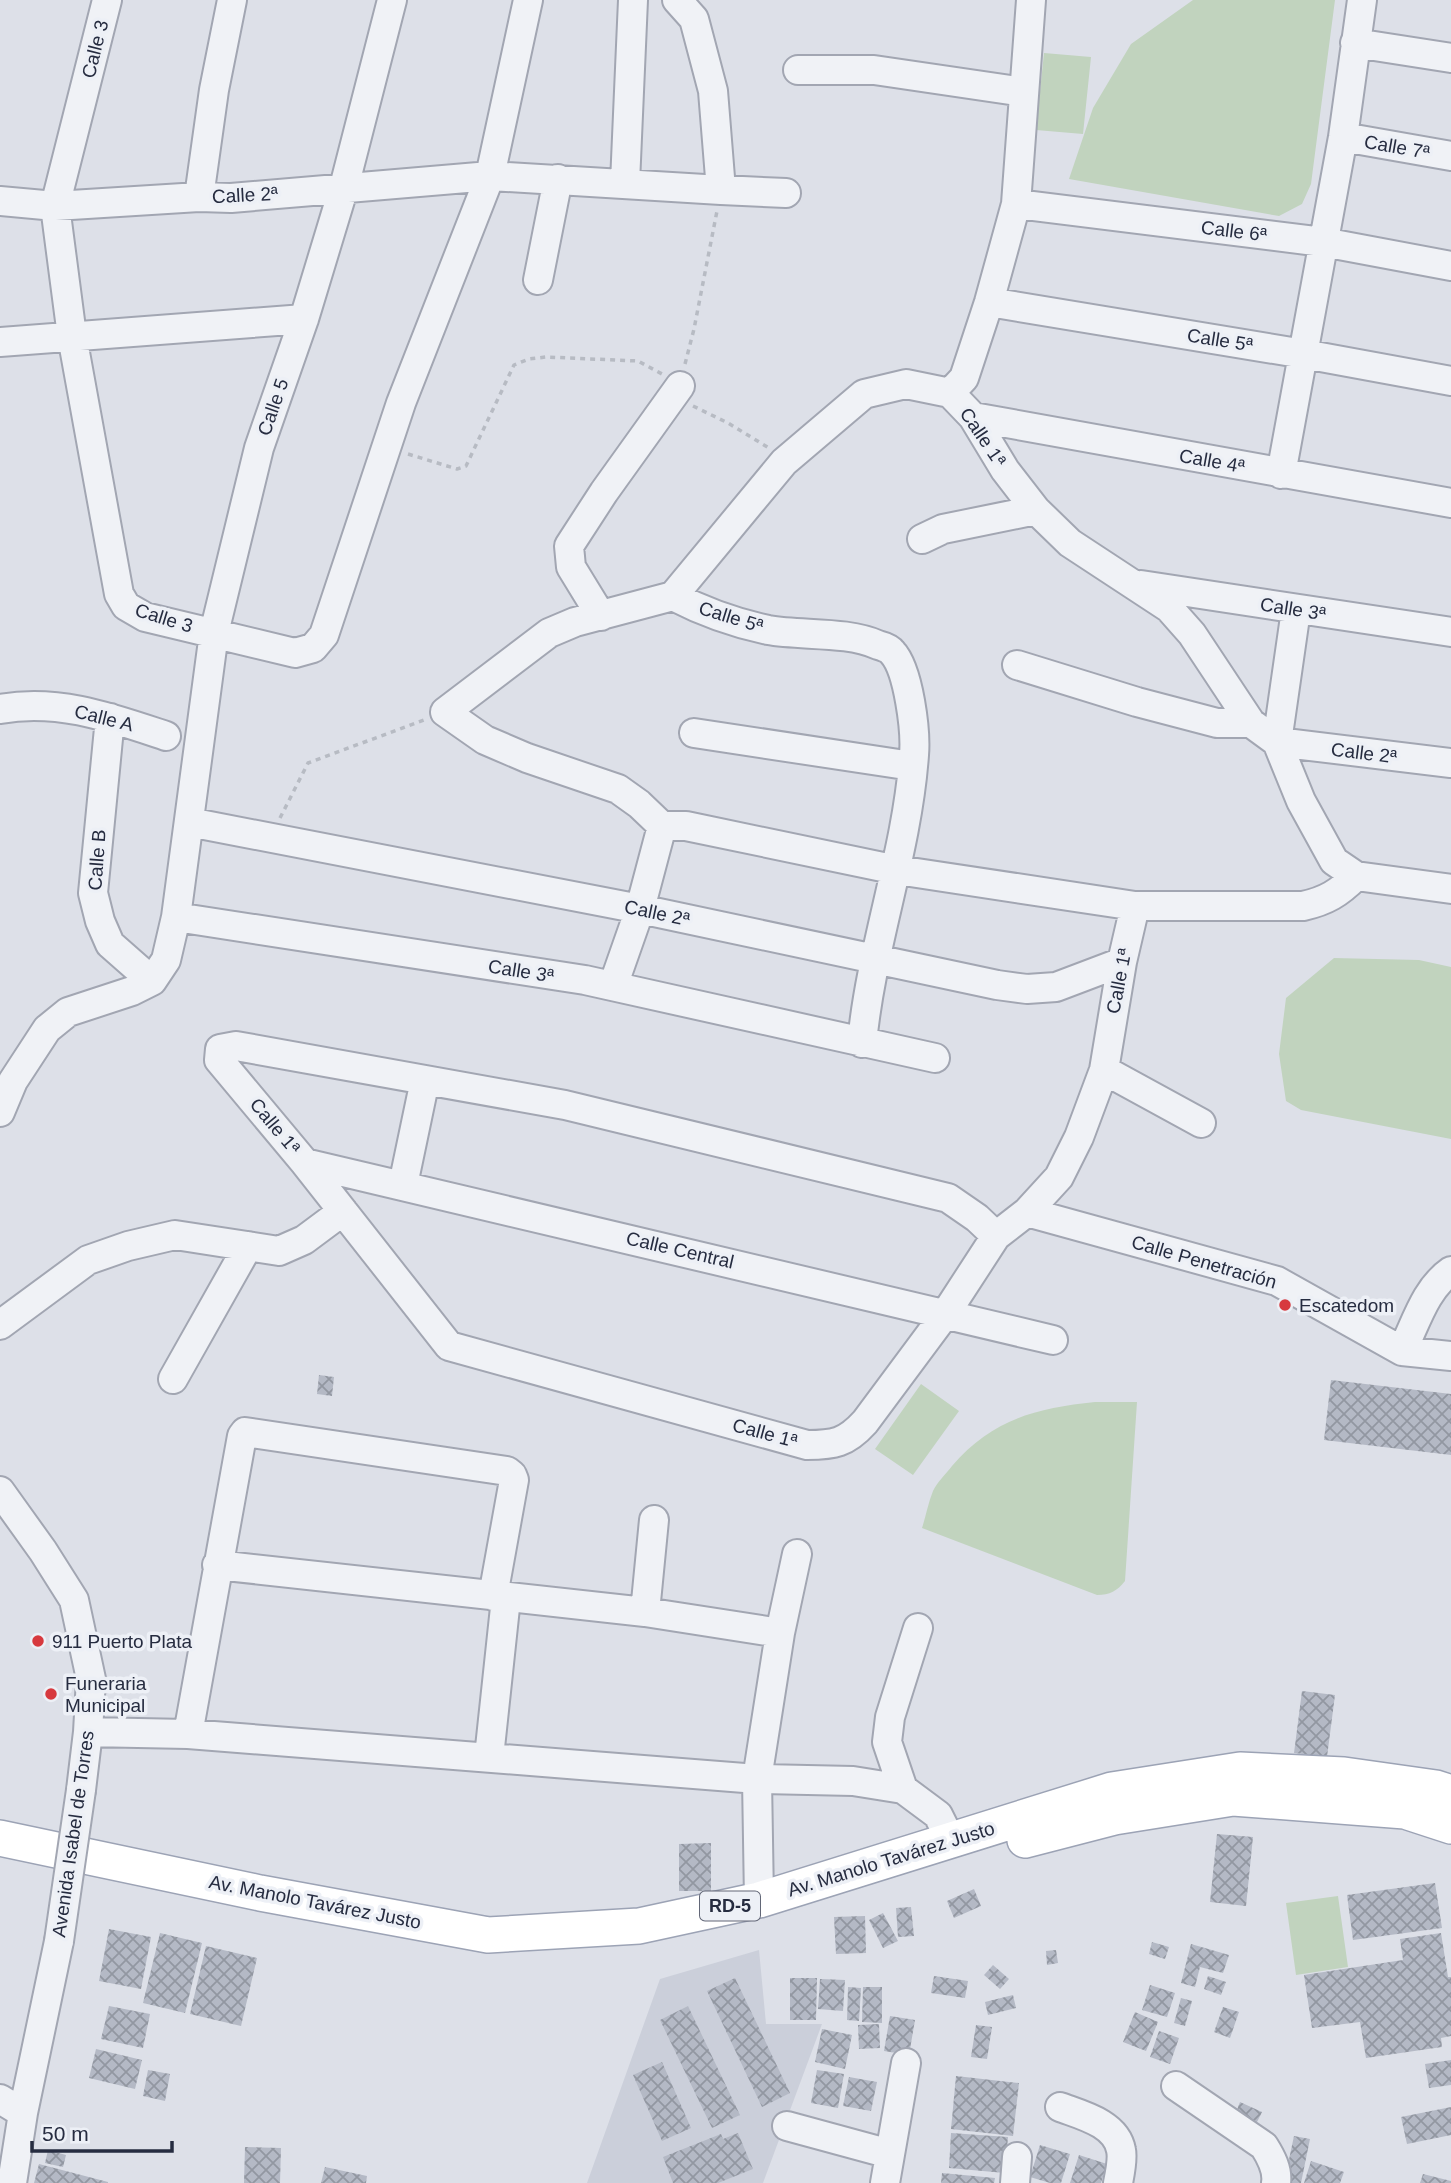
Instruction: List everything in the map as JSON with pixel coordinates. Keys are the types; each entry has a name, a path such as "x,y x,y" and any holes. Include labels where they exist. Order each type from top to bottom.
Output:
{"main road":[{"name":"Av. Manolo Tavárez Justo","path":"0,1839 260,1893 488,1935 639,1926 759,1900 1112,1790 1240,1770 1344,1775 1436,1788 1451,1793"},
{"name":"Av. Manolo Tavárez Justo","path":"0,1863 383,1935 500,1949 643,1945 757,1918 1003,1846 1114,1817 1233,1798 1405,1811 1451,1826"}],"street":[{"name":"Calle 3","path":"107,0 55,205 72,336 119,594 126,606 145,617 295,653 313,648 324,635 401,403 491,176 528,0"},
{"path":"199,197 214,90 232,0"},
{"name":"Calle 5","path":"152,981 166,961 176,917 214,633 259,448 304,319 344,187 392,0"},
{"path":"625,183 633,0"},
{"path":"677,0 694,19 713,91 721,190"},
{"name":"Calle 1ª","path":"1031,0 1016,204 989,303 964,378 950,393 973,417 1005,470 1036,510 1070,543 1169,608 1192,634 1251,723 1277,743 1301,801 1334,861 1356,876"},
{"path":"1281,474 1343,137 1362,0"},
{"path":"1355,43 1451,58 1451,52"},
{"path":"798,70 874,69 1024,92"},
{"name":"Calle 7ª","path":"1343,137 1451,156"},
{"name":"Calle 2ª","path":"0,201 55,205 199,197 231,198 491,176 786,193"},
{"path":"538,280 558,179"},
{"name":"Calle 6ª","path":"1016,204 1323,242 1451,267"},
{"name":"Calle 5ª","path":"989,303 1304,354 1451,381"},
{"path":"0,342 304,319"},
{"path":"950,393 906,384 864,394 785,462 673,596 575,622 549,633 445,712 485,740 527,758 618,789 662,826 686,826 897,870 1135,906 1303,906 1325,901 1340,892 1356,876 1451,889"},
{"path":"601,616 571,567 569,546 680,386"},
{"name":"Calle 4ª","path":"973,417 1451,503"},
{"path":"922,539 943,529 1036,510"},
{"name":"Calle 3ª","path":"1135,584 1451,632"},
{"name":"Calle 5ª","path":"673,596 702,610 768,630 859,639 892,652 902,671 913,715 912,766"},
{"path":"1277,743 1296,610"},
{"path":"1017,665 1137,702 1217,723 1251,723"},
{"name":"Calle A","path":"0,709 20,705 70,709 110,718 166,736"},
{"name":"Calle B","path":"110,718 93,893 100,921 110,944 152,981"},
{"path":"694,733 912,766 897,870 876,960 862,1043"},
{"name":"Calle 2ª","path":"1277,743 1451,763"},
{"name":"Calle 2ª","path":"189,822 640,909 997,985 1027,989 1056,987 1122,962"},
{"path":"613,986 640,909 662,826"},
{"name":"Calle 1ª","path":"425,1080 236,1046 220,1049 219,1060 305,1163 449,1346 807,1445 831,1445 853,1436 946,1313 996,1236 1027,1212 1059,1177 1079,1137 1104,1070 1122,962 1135,906"},
{"name":"Calle 3ª","path":"176,917 613,986 935,1058"},
{"path":"0,1112 13,1081 47,1029 68,1012 132,991 152,981"},
{"path":"1104,1070 1201,1123"},
{"path":"403,1185 425,1080 565,1105 948,1198 977,1218 996,1236"},
{"name":"Calle Central","path":"305,1163 1053,1340"},
{"path":"0,1325 88,1260 128,1246 175,1235 279,1251 304,1240 343,1211"},
{"name":"Calle Penetración","path":"1027,1212 1277,1281 1402,1351 1451,1356"},
{"path":"173,1379 248,1246"},
{"path":"1402,1351 1430,1292 1439,1280 1451,1271"},
{"path":"188,1734 242,1436 245,1432 251,1432 507,1471 512,1475 514,1480 500,1597 489,1758"},
{"name":"Avenida Isabel de Torres","path":"2,1500 43,1550 74,1600 91,1679 81,1790 59,1941 8,2112 12,2183"},
{"path":"645,1612 654,1520"},
{"path":"759,1900 757,1779 780,1633 797,1554"},
{"path":"217,1565 645,1612 780,1633"},
{"path":"903,1789 887,1742 890,1717 918,1628"},
{"path":"88,1732 188,1734 757,1779 853,1781 903,1789 938,1815 950,1839"},
{"path":"885,2183 906,2063"},
{"path":"1176,2086 1264,2146 1272,2158 1276,2183"},
{"path":"1060,2107 1092,2119 1109,2129 1121,2148 1118,2183"},
{"path":"787,2126 890,2154"}],"path":[{"path":"721,190 680,386 681,400 761,443 785,462"},
{"path":"386,448 462,469 469,461 514,365 529,359 546,357 638,361 680,386"},
{"path":"271,837 308,763 445,712"}],"shaded area":[{"path":"759,1950 766,2024 822,2024 763,2183 587,2183 660,1979"}],"green space":[{"path":"1193,0 1335,0 1311,184 1302,204 1279,216 1069,179 1093,108 1131,44"},
{"path":"1044,53 1091,57 1083,134 1036,130"},
{"path":"1334,958 1419,960 1451,967 1451,1139 1301,1110 1286,1101 1279,1054 1286,998"},
{"path":"921,1384 959,1411 913,1475 875,1449"},
{"path":"1095,1402 1137,1402 1125,1581 1116,1590 1097,1595 922,1528 937,1484 967,1450 983,1437 1035,1412"},
{"path":"1338,1896 1348,1967 1296,1975 1286,1903"}],"building":[{"path":"319,1375 334,1377 332,1396 317,1394"},
{"path":"1331,1380 1451,1394 1451,1455 1324,1440"},
{"path":"1302,1691 1335,1695 1327,1757 1294,1753"},
{"path":"1217,1834 1253,1837 1246,1906 1210,1902"},
{"path":"711,1843 711,1891 679,1891 679,1844"},
{"path":"1435,1883 1442,1928 1353,1940 1347,1895"},
{"path":"974,1889 981,1906 954,1918 947,1901"},
{"path":"911,1907 914,1936 898,1937 896,1908"},
{"path":"883,1913 898,1941 883,1948 869,1920"},
{"path":"865,1916 866,1953 836,1954 834,1917"},
{"path":"109,1929 151,1937 141,1989 99,1981"},
{"path":"160,1933 202,1943 185,2013 143,2003"},
{"path":"1441,1933 1448,1977 1451,1977 1451,2036 1441,2038 1442,2047 1366,2058 1360,2022 1312,2028 1304,1975 1403,1960 1400,1939"},
{"path":"1152,1942 1169,1947 1165,1959 1149,1954"},
{"path":"1191,1944 1229,1955 1223,1973 1200,1967 1195,1987 1181,1983"},
{"path":"206,1946 257,1958 241,2026 190,2014"},
{"path":"1056,1950 1058,1963 1047,1965 1046,1951"},
{"path":"993,1965 1009,1979 1000,1989 984,1975"},
{"path":"934,1976 968,1981 965,1998 931,1993"},
{"path":"1208,1976 1226,1982 1221,1995 1204,1989"},
{"path":"735,1978 790,2093 762,2107 707,1991"},
{"path":"790,1978 817,1978 816,2020 790,2020"},
{"path":"820,1979 845,1980 843,2011 818,2009"},
{"path":"1150,1985 1175,1993 1167,2017 1142,2010"},
{"path":"848,1987 861,1988 859,2021 847,2020"},
{"path":"863,1987 882,1987 882,2023 862,2022"},
{"path":"1013,1995 1016,2008 988,2015 985,2002"},
{"path":"1181,1998 1192,2001 1185,2026 1174,2023"},
{"path":"109,2006 150,2014 143,2048 101,2039"},
{"path":"688,2006 740,2115 712,2128 660,2020"},
{"path":"1223,2007 1239,2012 1230,2038 1214,2032"},
{"path":"1135,2012 1158,2022 1146,2051 1123,2042"},
{"path":"890,2016 915,2020 909,2055 884,2051"},
{"path":"879,2024 880,2048 859,2049 858,2025"},
{"path":"976,2025 992,2027 987,2059 971,2057"},
{"path":"822,2029 852,2035 845,2069 815,2062"},
{"path":"1159,2031 1179,2038 1170,2064 1150,2057"},
{"path":"96,2049 142,2060 135,2089 89,2078"},
{"path":"1451,2060 1451,2085 1429,2088 1425,2064"},
{"path":"662,2062 691,2128 662,2141 633,2075"},
{"path":"148,2070 170,2074 165,2101 143,2096"},
{"path":"817,2070 844,2074 838,2108 811,2103"},
{"path":"956,2076 1019,2083 1013,2136 951,2129"},
{"path":"849,2077 877,2082 871,2111 843,2106"},
{"path":"1240,2102 1262,2112 1256,2124 1235,2115"},
{"path":"1451,2107 1451,2135 1407,2144 1401,2117"},
{"path":"738,2133 753,2169 718,2183 673,2183 663,2157 721,2134 723,2139"},
{"path":"951,2133 1008,2137 1005,2173 949,2168"},
{"path":"1294,2136 1310,2139 1301,2183 1284,2183"},
{"path":"1040,2145 1070,2154 1061,2183 1030,2177"},
{"path":"245,2147 281,2148 280,2183 244,2183"},
{"path":"48,2150 66,2155 63,2167 45,2163"},
{"path":"1079,2155 1107,2164 1101,2183 1070,2183"},
{"path":"1311,2161 1344,2172 1340,2183 1304,2183"},
{"path":"39,2164 108,2182 108,2183 34,2183"},
{"path":"325,2167 367,2176 366,2183 321,2183"},
{"path":"942,2173 995,2178 994,2183 941,2183"},
{"path":"1423,2174 1451,2181 1451,2183 1420,2183"}],"place":[{"name":"Escatedom","path":"1285,1305"},
{"name":"911 Puerto Plata","path":"38,1641"},
{"name":"Funeraria Municipal","path":"51,1694"}]}
